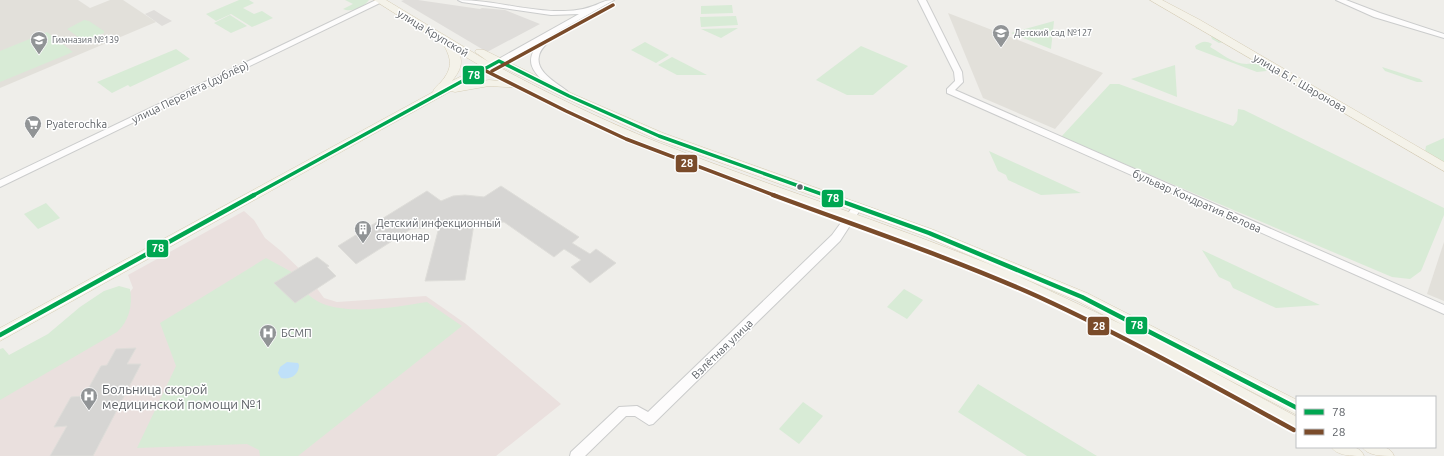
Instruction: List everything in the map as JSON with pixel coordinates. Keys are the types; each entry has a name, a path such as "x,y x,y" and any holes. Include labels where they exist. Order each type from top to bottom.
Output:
{"main road":[{"name":"улица Крупской","path":"379,0 489,66 583,114 652,144 854,212 943,239 1082,298 1296,407"},
{"name":"улица Крупской","path":"390,0 430,24 569,96 659,136 854,212 1006,276 1075,307 1296,424"},
{"name":"улица Б.Г. Шаронова","path":"1155,0 1202,25 1444,167"},
{"path":"429,98 446,82 457,65 456,53 447,42"},
{"path":"0,335 429,98 499,61"},
{"path":"429,98 459,88 489,83 507,84 532,89"},
{"path":"1341,448 1356,456"},
{"path":"1372,448 1386,456"}],"street":[{"name":"улица Перелёта (дублёр)","path":"0,184 379,0"},
{"path":"462,0 551,13 574,13 598,7"},
{"path":"499,61 610,0"},
{"name":"бульвар Кондратия Белова","path":"922,0 958,72 959,82 950,91 1444,310"},
{"path":"1340,0 1377,15 1444,36"},
{"path":"559,28 540,45 533,61 535,69 540,75 569,96"},
{"name":"Взлётная улица","path":"576,456 624,411 637,411 649,420 836,238 854,212"}],"shaded area":[{"name":"Гимназия №139","path":"0,0 78,0 90,8 110,0 123,0 156,22 0,88"},
{"path":"418,0 480,9 505,10 540,24 487,52 401,1"},
{"path":"154,10 172,21 162,26 145,14"},
{"name":"Детский сад №127","path":"948,13 1103,73 1055,129 983,98"},
{"name":"БСМП","path":"244,211 254,220 265,238 310,279 324,298 337,302 426,296 466,324 561,404 496,456 0,456 0,373 125,299 133,288 128,275"},
{"path":"1444,242 1444,301 1427,294"}],"green space":[{"path":"239,0 249,0 254,3 243,8 254,14 262,11 273,18 252,27 231,14 216,21 206,14"},
{"path":"345,0 369,0 361,7 353,10 346,10 343,9 353,4"},
{"path":"732,5 733,13 701,14 701,6"},
{"path":"230,15 247,26 231,33 214,23"},
{"path":"736,16 738,25 701,27 700,17"},
{"path":"84,20 89,21 104,31 104,33 84,41 67,29"},
{"path":"1054,21 1051,49 1011,33"},
{"path":"738,28 721,38 701,29"},
{"path":"47,32 73,52 0,82 0,51"},
{"path":"1211,36 1215,36 1266,67 1266,71 1257,72 1196,49 1195,46 1203,42 1207,42 1212,44 1210,47 1232,60 1244,64 1256,62 1223,42 1219,43 1212,39"},
{"path":"645,42 669,55 656,63 631,50"},
{"path":"861,46 908,66 873,95 847,95 816,80"},
{"path":"176,49 190,59 130,87 128,85 112,93 97,82"},
{"path":"672,57 707,75 677,75 658,65"},
{"path":"1175,65 1177,97 1131,79"},
{"path":"1382,67 1420,79 1423,82 1417,82 1385,71"},
{"path":"1110,84 1119,84 1233,126 1237,121 1238,109 1244,110 1444,208 1444,215 1421,271 1410,279 1392,277 1061,137"},
{"path":"1444,138 1444,163 1425,152 1426,146"},
{"path":"989,151 1081,193 1041,195 1008,180 1006,175 998,171"},
{"path":"46,203 60,218 38,229 24,214"},
{"path":"1202,250 1320,305 1276,308 1233,288 1230,282 1219,277"},
{"path":"266,258 301,277 303,287 306,292 316,301 330,306 346,309 363,309 427,302 462,326 298,456 260,456 259,450 247,444 137,448 176,366 160,323"},
{"path":"119,286 130,289 131,301 125,323 117,332 0,400 0,349 3,348 9,355 48,334 80,307 104,291"},
{"path":"904,289 923,300 907,319 887,307"},
{"path":"978,384 1097,456 1027,456 958,412"},
{"path":"803,402 823,416 799,444 779,429"}],"water":[{"path":"287,362 298,363 299,369 296,374 291,377 281,378 278,373 280,367"}],"building":[{"name":"Детский инфекционный стационар","path":"501,186 579,237 572,243 590,254 596,249 616,263 590,283 571,267 581,260 564,249 554,257 504,222 474,224 465,280 425,281 439,227 411,229 356,264 338,246 427,191 441,201 453,196 465,195 484,197"},
{"path":"317,257 329,266 327,267 336,276 295,303 274,283"},
{"name":"Больница скорой медицинской помощи №1","path":"136,348 127,364 141,364 93,456 50,456 67,426 54,427 71,397 84,396 101,366 107,365 116,349"}],"transit line":[{"name":"28","path":"492,71 613,5"},
{"name":"78","path":"0,335 499,61 569,96 659,136 929,233 1082,297 1296,407"},
{"name":"28","path":"486,71 526,92 647,148 735,182 913,246 1039,297 1186,371 1294,430"}],"place":[{"name":"Детский сад №127","path":"1001,48"},
{"name":"Гимназия №139","path":"39,55"},
{"name":"Pyaterochka","path":"33,139"},
{"name":"Детский инфекционный стационар","path":"363,244"},
{"name":"БСМП","path":"268,348"},
{"name":"Больница скорой медицинской помощи №1","path":"89,411"}]}
